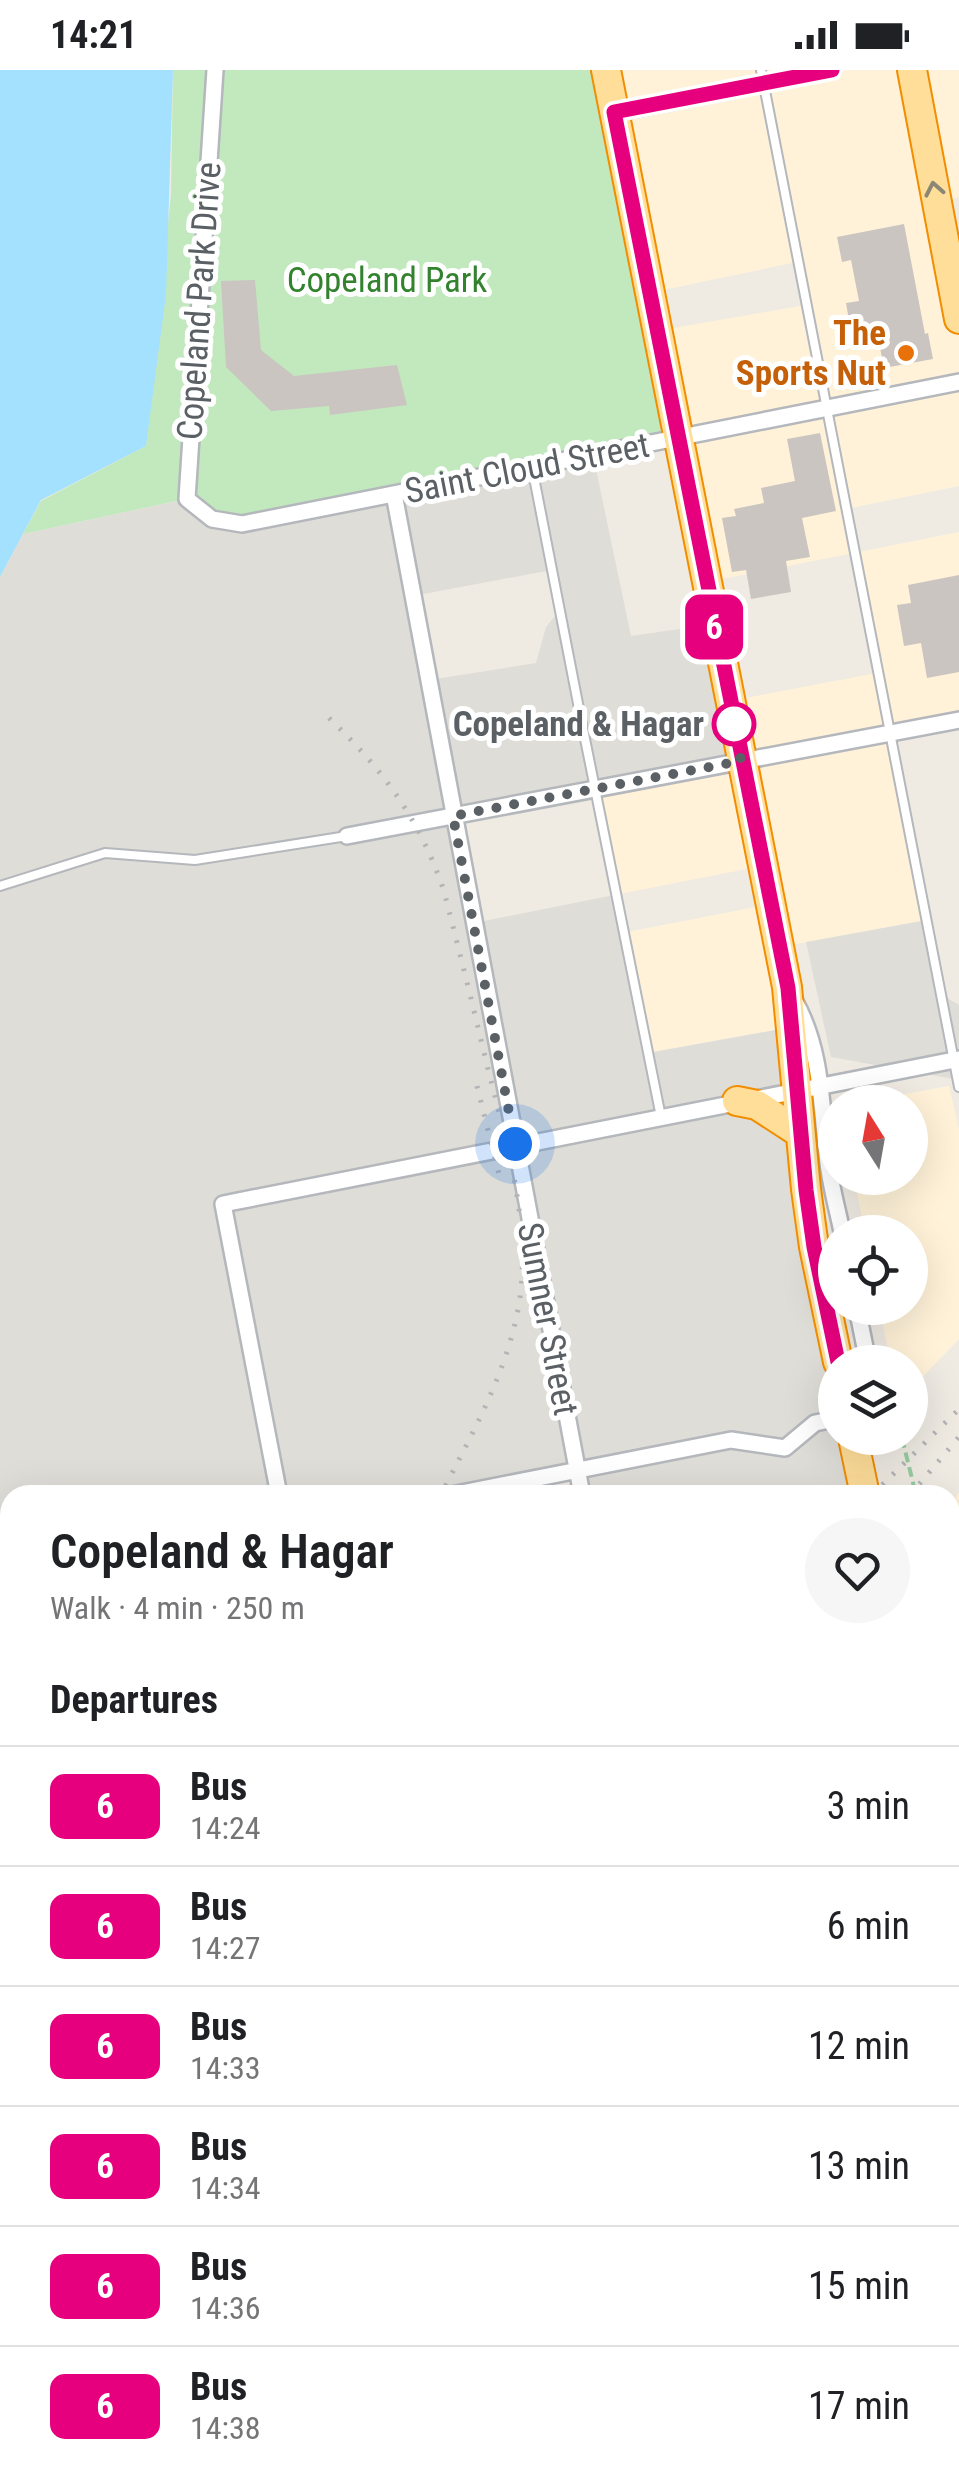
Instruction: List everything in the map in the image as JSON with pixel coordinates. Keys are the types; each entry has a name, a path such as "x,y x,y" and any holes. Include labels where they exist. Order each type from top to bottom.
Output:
{"highway":[{"path":"606,70 741,761 810,1088 800,1133 814,1247 834,1345"},
{"path":"912,70 959,319"},
{"path":"738,1101 757,1105 800,1133"},
{"path":"857,1455 863,1485"}],"street":[{"name":"Copeland Park Drive","path":"212,519 186,499 215,70"},
{"path":"614,112 763,77 832,70"},
{"name":"Saint Cloud Street","path":"212,519 242,524 959,382"},
{"name":"Sumner Street","path":"394,494 580,1485"},
{"path":"346,836 959,720"},
{"path":"277,1485 224,1204 957,1060"},
{"path":"810,1088 839,1215"},
{"path":"503,1485 731,1440 786,1448 818,1423"}],"lane":[{"path":"763,77 957,1060 959,1087"},
{"path":"532,467 596,789 604,848 660,1116"},
{"path":"0,886 105,853 195,860 346,836"}],"path":[{"path":"906,1455 914,1485"}],"shaded area":[{"path":"606,70 959,70 959,197 938,202 959,319 959,486 846,509 854,553 706,582 656,331 806,305 797,262 649,293"},
{"path":"593,455 631,636 714,624 741,761 454,816 474,923 614,895 648,1053 792,1027 818,1230 818,1325 830,1325 833,1345 818,1345 818,1455 855,1455 859,1485 580,1485 577,1472 506,1485 0,1485 0,577 23,534 187,499","holes":["552,570 560,610 546,627 536,663 429,680 413,596"]},
{"path":"959,532 959,720 890,733 927,920 780,947 792,1027 647,1053 622,933 770,904 762,866 614,895 596,789 729,701 877,673 854,553"},
{"path":"927,920 942,995 959,1005 959,1080 831,1057 806,942"},
{"path":"949,1086 959,1129 959,1339 928,1371 928,1345 887,1345 883,1325 928,1325 928,1215 862,1215 857,1195 928,1195 928,1090"}],"green space":[{"name":"Copeland Park","path":"173,70 606,70 677,438 242,524 186,499 23,534 41,501 146,446 171,194"}],"water":[{"path":"0,70 173,70 166,294 146,446 41,500 0,577"}],"building":[{"path":"904,224 933,359 884,368 877,333 852,338 846,303 859,301 851,260 842,262 837,237"},
{"path":"255,280 261,350 294,376 397,365 407,405 330,415 329,406 271,411 226,367 221,281"},
{"path":"820,433 836,511 802,518 810,557 786,561 791,592 751,599 746,570 732,572 722,518 736,516 734,509 764,503 761,488 795,481 787,439"},
{"path":"959,575 959,672 927,678 921,643 904,646 897,605 911,603 908,585"}],"railway":[{"path":"329,718 398,797 434,865 444,891 517,1193 522,1257 516,1319 494,1387 446,1485"},
{"path":"477,1086 500,1178"},
{"path":"882,1485 959,1409"},
{"path":"918,1485 959,1437"}],"bus line":[{"name":"6","path":"832,70 614,112 788,988 806,1190 834,1345"}],"place":[{"name":"The Sports Nut","path":"906,353"},
{"name":"Copeland & Hagar","path":"734,724"}],"route":[{"path":"515,1144 453,816 741,761 734,724"}]}
